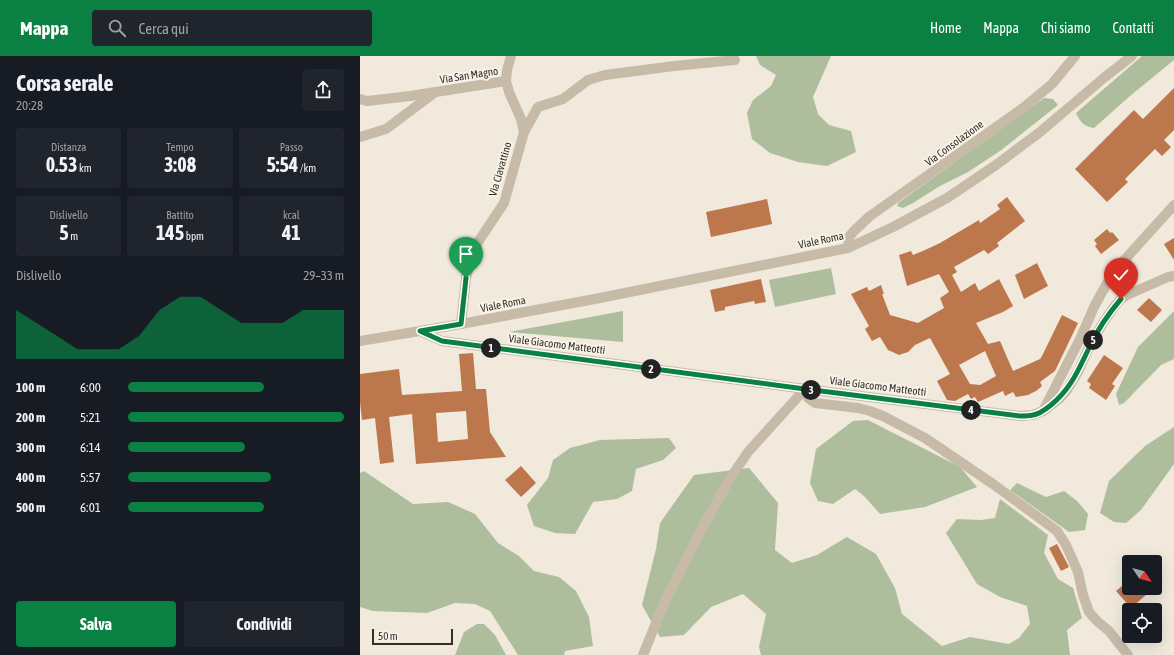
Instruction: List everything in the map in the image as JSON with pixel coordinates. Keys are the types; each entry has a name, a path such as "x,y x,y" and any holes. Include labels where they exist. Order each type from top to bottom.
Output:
{"street":[{"name":"Via Ciavattino","path":"511,56 506,81 509,92 522,119 524,132"},
{"name":"Via Consolazione","path":"848,248 850,237 854,231 870,216 1023,108 1052,84 1075,56"},
{"name":"Viale Roma","path":"360,340 387,337 461,324 848,248 893,227 947,198 996,165 1040,132 1132,56"},
{"name":"Via Ciavattino","path":"461,324 466,278 474,248 504,202 524,132 538,107 563,99 588,80 605,75 734,60"},
{"name":"Via San Magno","path":"360,99 367,101 506,81"},
{"name":"Via San Magno","path":"360,137 386,129 436,92"},
{"path":"1043,411 1106,285 1119,266 1174,204"},
{"path":"1043,411 1060,398 1067,390 1078,372 1090,345 1103,322 1121,299 1168,277 1174,276"},
{"name":"Viale Giacomo Matteotti","path":"420,331 442,341 805,389 1020,416 1033,415 1043,411"},
{"path":"643,655 665,601 699,534 729,480 748,452 805,389 808,398 815,402 870,411 925,438 993,484 1057,531 1066,545 1078,572 1083,595 1089,612 1109,631 1128,655"}],"green space":[{"path":"756,56 831,56 813,97 818,114 829,125 851,131 856,152 827,166 798,162 770,153 752,139 747,113 753,100 771,86 776,75 760,65"},
{"path":"1142,56 1174,56 1174,60 1094,128 1083,124 1076,113"},
{"path":"1044,98 1053,99 1058,105 1000,151 968,172 940,186 913,203 903,208 897,206 898,203"},
{"path":"831,268 836,294 775,307 769,280"},
{"path":"623,311 623,342 509,332"},
{"path":"1174,311 1174,359 1161,365 1124,403 1119,405 1116,394 1138,347"},
{"path":"868,420 960,467 977,487 925,507 880,514 864,496 855,489 833,504 818,501 810,483 816,449 853,421"},
{"path":"1174,427 1174,464 1141,510 1126,523 1114,522 1100,513 1109,481 1145,446"},
{"path":"669,438 676,448 663,460 636,469 632,491 617,499 593,502 575,534 555,533 534,526 527,505 548,478 553,460 570,448 600,440"},
{"path":"749,468 778,503 775,550 792,563 817,555 847,537 876,554 895,588 902,614 942,646 970,637 1009,644 1019,638 1030,624 1027,606 1000,597 977,584 946,533 957,519 981,520 995,518 1000,499 1048,535 1044,553 1058,579 1073,588 1082,618 1067,630 1070,655 761,655 759,647 766,614 743,594 711,607 684,635 660,637 642,605 656,549 660,523 694,475"},
{"path":"364,471 413,504 448,502 475,514 498,543 519,556 534,571 559,577 576,591 589,617 593,646 565,651 564,655 518,655 490,611 475,604 455,603 427,613 373,611 360,607 360,473"},
{"path":"1017,483 1046,497 1064,491 1077,501 1088,514 1085,530 1069,532 1010,490"},
{"path":"477,624 484,624 495,635 506,655 455,655 464,632"}],"building":[{"path":"1174,88 1174,130 1164,140 1171,147 1162,156 1155,149 1125,179 1128,182 1107,202 1075,169 1134,110 1143,119"},
{"path":"1007,197 1025,221 997,243 999,246 988,254 984,250 954,267 957,272 952,275 961,292 975,283 979,291 999,279 1013,306 1003,312 976,323 988,344 1000,341 1013,371 1040,359 1062,315 1078,323 1055,371 1040,382 1042,386 1036,391 1028,395 1016,397 1013,392 1005,396 1003,391 978,402 975,397 971,399 968,394 955,401 947,400 937,381 950,374 930,338 915,345 908,352 899,355 888,350 880,337 872,341 865,329 869,326 851,294 867,287 869,291 881,285 884,294 882,294 890,315 918,323 944,308 940,298 949,292 939,274 907,286 899,255 911,251 913,255 940,243 979,220 980,223 1000,209 997,205","holes":["985,351 996,376 980,385 970,384 959,365"]},
{"path":"767,199 772,224 711,237 706,212"},
{"path":"1107,229 1119,240 1101,254 1095,246 1097,244 1094,240"},
{"path":"1174,238 1174,260 1164,244"},
{"path":"1037,263 1048,286 1024,299 1015,275"},
{"path":"761,279 766,302 755,304 754,301 725,307 725,310 715,312 710,290"},
{"path":"1149,298 1162,310 1151,322 1137,310"},
{"path":"473,353 476,389 486,389 490,432 506,457 416,464 412,414 389,417 394,462 380,464 375,418 362,420 360,402 360,374 399,369 402,395 462,391 459,354","holes":["466,411 468,439 438,442 436,413"]},
{"path":"1104,355 1123,368 1112,384 1115,386 1106,400 1089,388 1091,384 1087,381"},
{"path":"521,466 536,483 521,497 505,480"},
{"path":"1057,544 1069,567 1061,571 1049,548"},
{"path":"1122,586 1122,595 1146,595 1137,603 1127,603 1116,591"}],"route":[{"path":"466,278 461,324 420,331 442,341 1020,416 1033,415 1043,411 1060,398 1067,390 1078,372 1090,345 1103,322 1121,299"}]}
